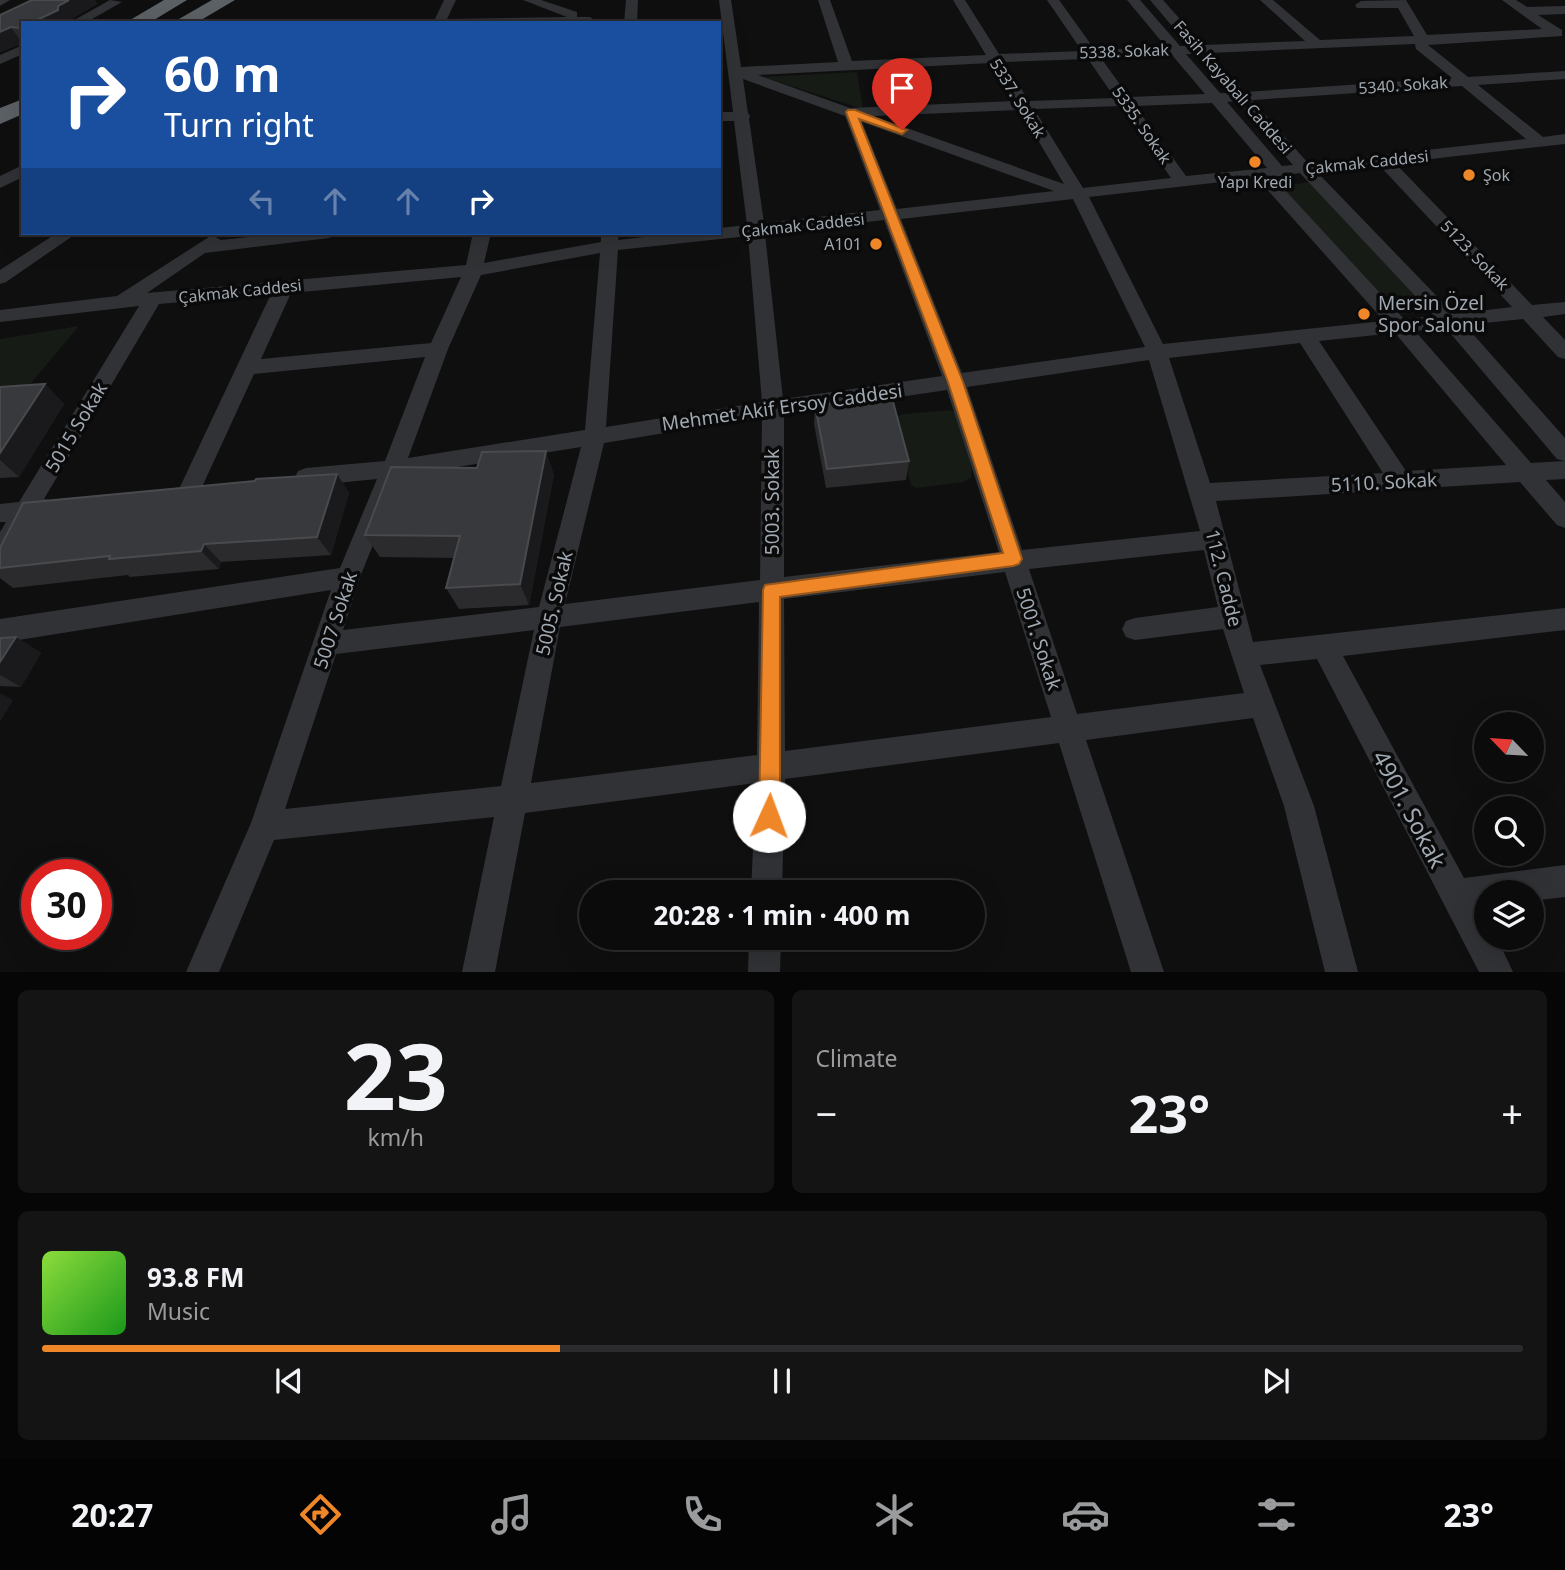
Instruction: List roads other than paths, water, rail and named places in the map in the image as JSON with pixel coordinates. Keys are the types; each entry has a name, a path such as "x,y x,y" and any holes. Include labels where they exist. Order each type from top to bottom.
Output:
{"highway":[{"path":"138,21 178,0"},
{"path":"185,21 226,0"},
{"path":"0,117 21,106"}],"street":[{"path":"441,21 450,0"},
{"path":"629,21 632,0"},
{"name":"5003. Sokak","path":"725,0 727,69 743,116 773,408 771,765 767,880"},
{"path":"824,0 846,65"},
{"name":"5337. Sokak","path":"959,0 991,57 1079,194"},
{"name":"5335. Sokak","path":"1053,0 1182,183"},
{"name":"Fasih Kayabalı Caddesi","path":"1133,0 1217,98 1270,173 1565,519"},
{"name":"Fasih Kayabalı Caddesi","path":"1156,0 1305,169 1449,320 1565,453"},
{"path":"1266,0 1315,43"},
{"path":"1508,0 1560,35"},
{"path":"78,21 112,1"},
{"path":"534,21 536,1 590,21"},
{"path":"1361,5 1401,2 1423,40 1420,46 1540,142"},
{"path":"1525,11 1565,10"},
{"name":"5338. Sokak","path":"727,69 1560,35"},
{"path":"0,60 19,46"},
{"path":"727,69 1079,194"},
{"name":"5340. Sokak","path":"851,112 1217,98 1565,75"},
{"name":"5001. Sokak","path":"851,112 955,382 1148,971"},
{"path":"721,117 743,116"},
{"name":"Çakmak Caddesi","path":"721,232 1564,141"},
{"name":"5123. Sokak","path":"1384,160 1565,352"},
{"path":"0,183 21,171"},
{"name":"112. Cadde","path":"1079,194 1157,352 1202,494 1243,655 1299,806 1342,971"},
{"path":"0,278 65,235"},
{"path":"122,301 219,235"},
{"path":"201,248 312,235"},
{"name":"5007 Sokak","path":"202,971 265,825 348,577 393,469 438,349 474,270 482,235"},
{"name":"Çakmak Caddesi","path":"0,316 122,301 474,270 609,239 674,235"},
{"name":"5005. Sokak","path":"478,971 549,618 595,436 609,239"},
{"path":"191,487 284,287"},
{"name":"5015 Sokak","path":"0,553 152,300"},
{"name":"Mehmet Akif Ersoy Caddesi","path":"286,479 393,469 773,408 1157,352 1565,308"},
{"path":"1305,336 1400,481"},
{"path":"248,367 438,349"},
{"name":"5110. Sokak","path":"1202,494 1565,470"},
{"path":"164,491 218,485"},
{"path":"0,513 68,505"},
{"path":"328,643 1013,559 1213,539"},
{"path":"0,631 348,577"},
{"path":"1135,629 1234,616"},
{"path":"1243,655 1565,619"},
{"name":"4901. Sokak","path":"1324,646 1497,971"},
{"path":"265,825 512,800 1261,704"},
{"path":"1455,895 1565,881"},
{"path":"764,971 765,950"}],"place":[{"name":"Yapı Kredi","path":"1255,162"},
{"name":"Şok","path":"1469,175"},
{"name":"A101","path":"876,244"},
{"name":"Mersin Özel Spor Salonu","path":"1364,314"}]}
